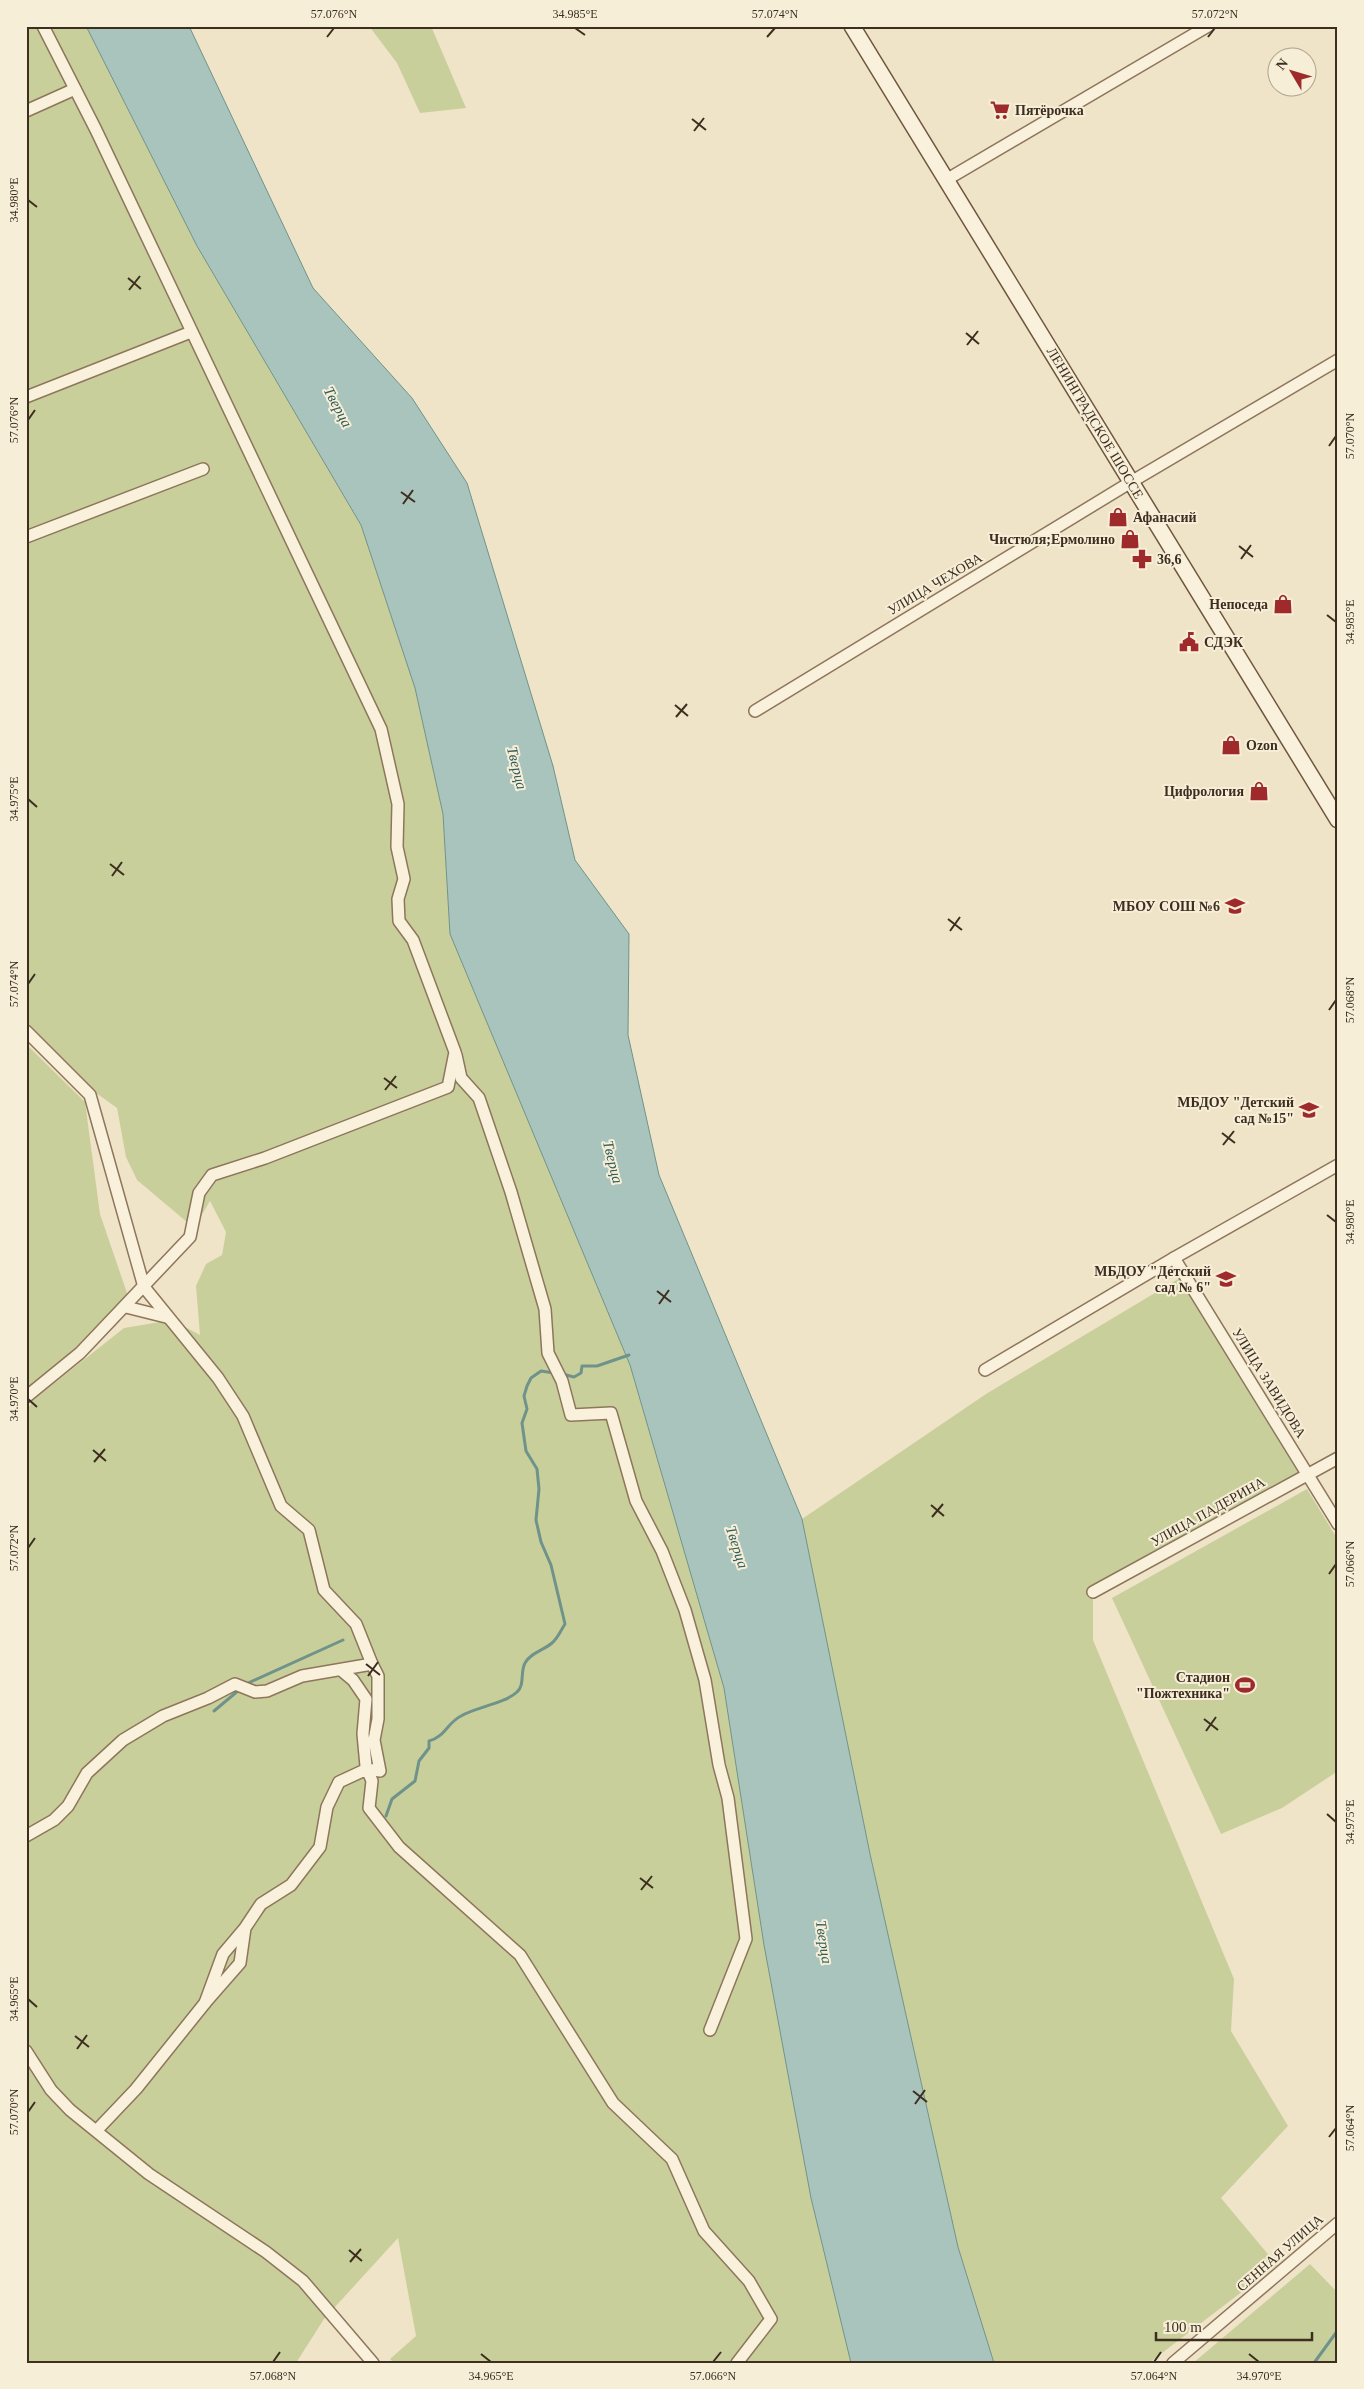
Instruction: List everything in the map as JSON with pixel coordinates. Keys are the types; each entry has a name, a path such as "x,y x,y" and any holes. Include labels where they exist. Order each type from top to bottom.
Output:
{"main road":[{"name":"ЛЕНИНГРАДСКОЕ ШОССЕ","path":"852,26 1338,820"}],"street":[{"path":"43,26 75,89 380,729 398,804 397,847 404,879 398,900 400,921 413,940 455,1052 461,1078 479,1098 511,1192 545,1308 548,1353 562,1381 571,1415 611,1413 636,1502 662,1551 685,1610 705,1680 719,1765 728,1798 746,1939 710,2030"},
{"path":"946,180 1208,26"},
{"path":"26,111 75,89"},
{"path":"26,397 191,332"},
{"name":"УЛИЦА ЧЕХОВА","path":"755,711 1131,482 1338,360"},
{"path":"26,537 203,469"},
{"path":"26,1031 90,1095 144,1287 166,1317 218,1378 243,1416 280,1506 309,1530 324,1590 356,1624 378,1676 378,1719 374,1740 380,1771 367,1769 339,1782 327,1807 320,1847 291,1885 261,1904 223,1954 205,2003"},
{"path":"26,1396 80,1354 190,1237 199,1193 212,1174 265,1158 448,1087 455,1052"},
{"path":"985,1370 1174,1258 1338,1165"},
{"name":"УЛИЦА ЗАВИДОВА","path":"1174,1258 1338,1524"},
{"path":"126,1306 166,1317"},
{"name":"УЛИЦА ПАДЕРИНА","path":"1093,1592 1338,1458"},
{"path":"26,1836 54,1820 68,1806 87,1773 108,1752 123,1740 163,1716 208,1698 234,1684 255,1692 267,1691 302,1676 372,1664"},
{"path":"341,1670 353,1680 366,1699 362,1734 367,1769 372,1781 369,1808 399,1847 520,1955 613,2103 672,2159 704,2231 749,2281 771,2319 737,2363"},
{"path":"97,2130 136,2089 205,2003 240,1964 244,1928"},
{"path":"26,2051 51,2090 70,2110 149,2174 266,2252 303,2281 373,2363"},
{"name":"СЕННАЯ УЛИЦА","path":"1173,2363 1338,2223"}],"green space":[{"path":"26,26 86,26 197,246 361,525 415,688 443,814 450,934 630,1365 724,1688 764,1945 811,2198 851,2363 394,2363 390,2359 416,2336 398,2238 324,2319 296,2363 26,2363 26,1412 33,1400 124,1328 172,1320 200,1335 196,1286 206,1264 222,1255 226,1232 210,1201 194,1228 137,1180 126,1157 117,1108 92,1090 26,1023"},
{"path":"369,26 431,26 466,108 420,113 397,63"},
{"path":"26,1044 85,1102 100,1214 129,1299 113,1316 26,1390"},
{"path":"1185,1275 1308,1475 1093,1593 1093,1640 1234,1979 1231,2031 1288,2126 1221,2198 1277,2265 1149,2363 994,2363 958,2247 870,1854 802,1519 986,1394"},
{"name":"Стадион \"Пожтехника\"","path":"1307,1489 1338,1540 1338,1771 1282,1808 1221,1834 1112,1598"},
{"path":"1310,2264 1338,2293 1338,2363 1193,2363"}],"water":[{"name":"Тверца","path":"86,26 189,26 313,288 412,398 467,483 553,766 575,860 629,934 628,1035 659,1175 802,1519 870,1854 958,2247 994,2363 851,2363 811,2198 764,1945 724,1688 630,1365 450,934 443,814 415,688 361,525 197,246"}],"waterway":[{"path":"562,1374 574,1377 581,1373 582,1366 597,1366 629,1355"},
{"path":"386,1816 392,1799 415,1781 419,1761 429,1748 429,1741 439,1736 452,1722 461,1716 505,1700 517,1692 521,1686 527,1660 552,1643 565,1624 551,1565 541,1542 536,1520 539,1489 537,1469 526,1451 522,1423 527,1409 524,1396 531,1378 541,1371 554,1373"},
{"path":"246,1684 343,1640"},
{"path":"214,1711 239,1690"},
{"path":"1314,2363 1338,2330"}],"place":[{"name":"Пятёрочка","path":"1000,110"},
{"name":"Афанасий","path":"1118,517"},
{"name":"Чистюля;Ермолино","path":"1130,539"},
{"name":"36,6","path":"1142,559"},
{"name":"Непоседа","path":"1283,604"},
{"name":"СДЭК","path":"1189,642"},
{"name":"Ozon","path":"1231,745"},
{"name":"Цифрология","path":"1259,791"},
{"name":"МБОУ СОШ №6","path":"1235,906"},
{"name":"МБДОУ \"Детский сад №15\"","path":"1309,1110"},
{"name":"МБДОУ \"Детский сад № 6\"","path":"1226,1279"},
{"name":"Стадион \"Пожтехника\"","path":"1245,1685"}]}
